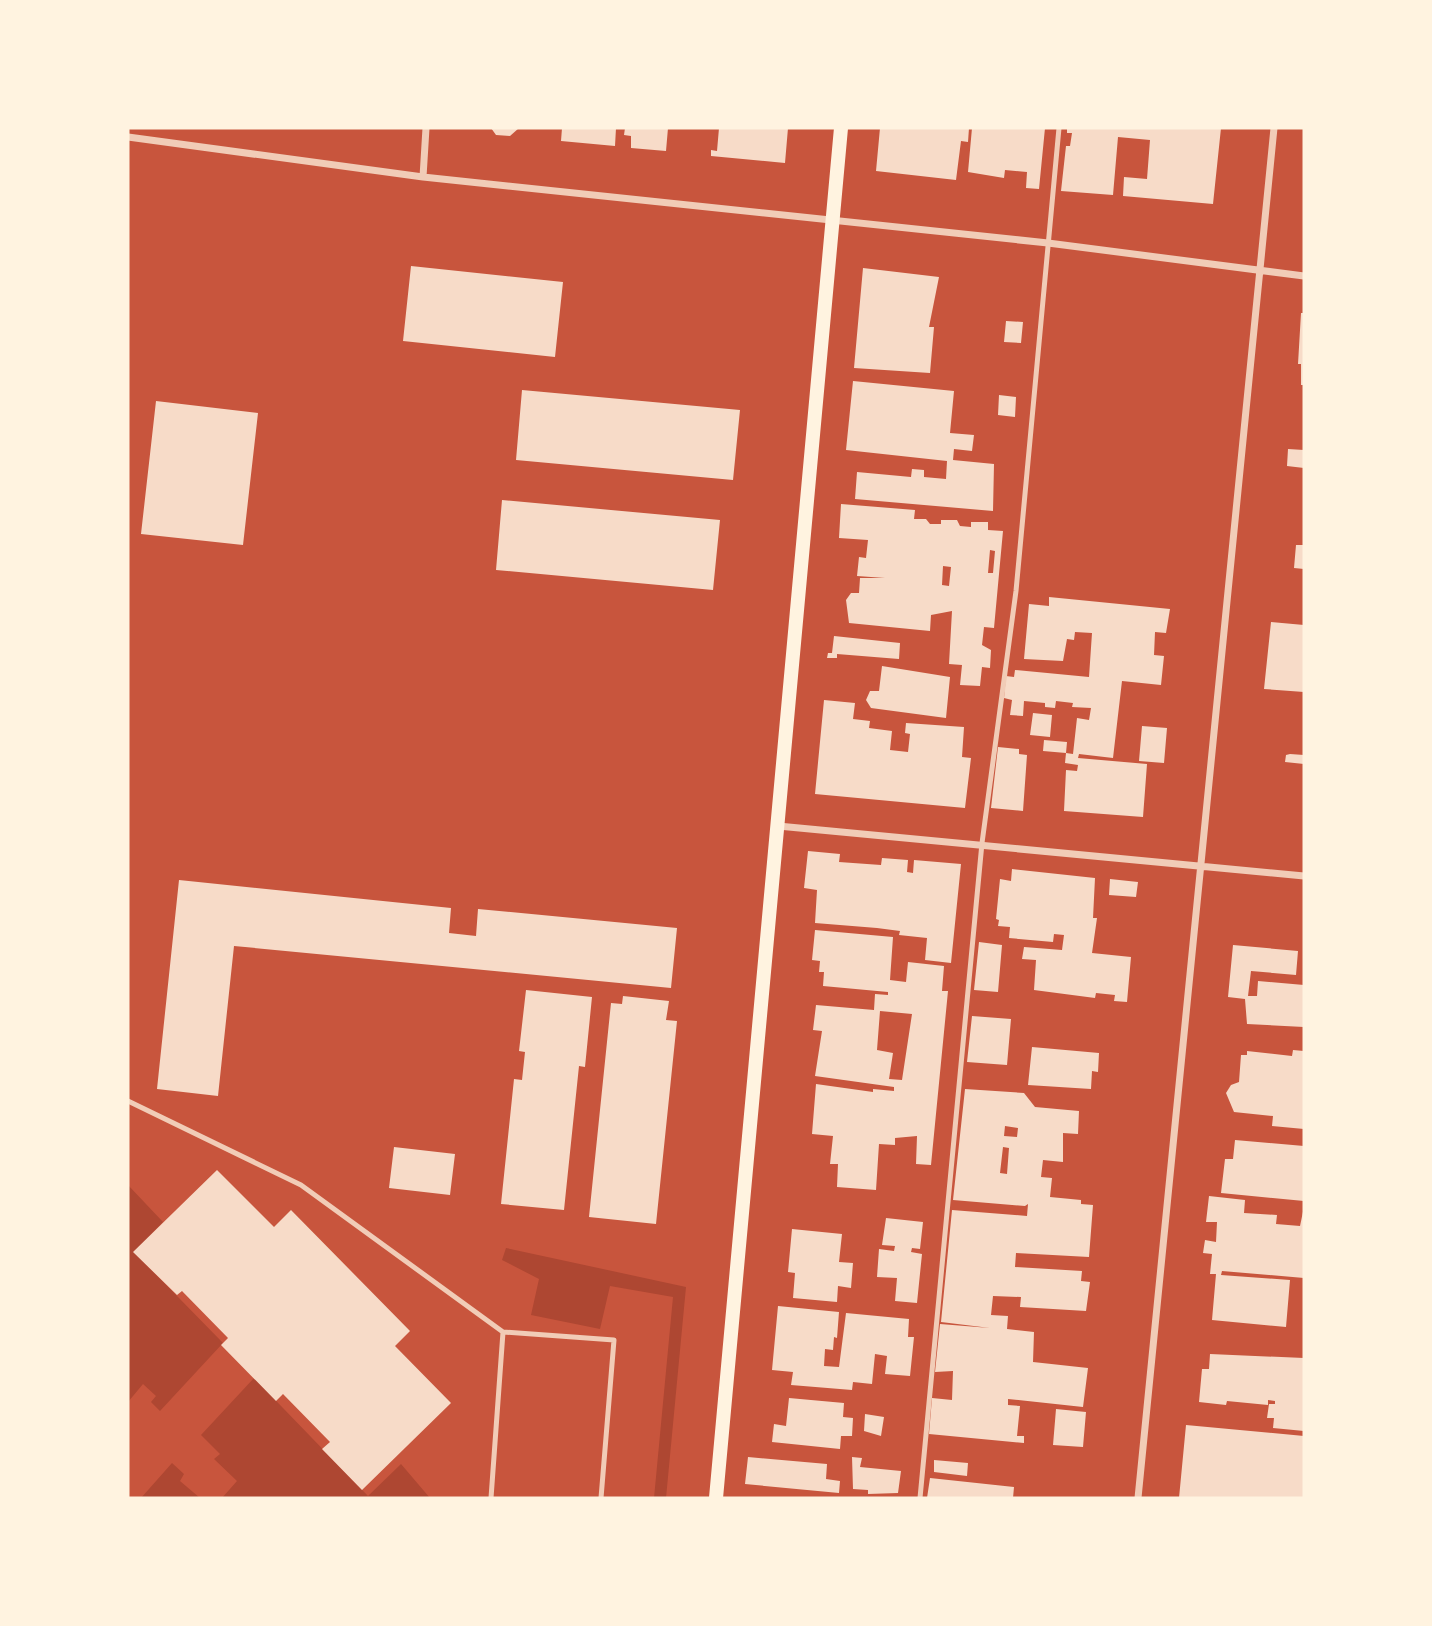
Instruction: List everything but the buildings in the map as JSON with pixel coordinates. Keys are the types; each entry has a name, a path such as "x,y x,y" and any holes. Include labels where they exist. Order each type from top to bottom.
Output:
{"main road":[{"path":"716,1498 841,128"}],"street":[{"path":"423,177 426,128"},
{"path":"1138,1498 1274,128"},
{"path":"128,137 423,177 1048,243 1304,276"},
{"path":"778,826 982,843 1304,876"}],"lane":[{"path":"920,1498 982,843 1016,591 1059,128"},
{"path":"128,1101 301,1185 503,1332 614,1340 601,1498"},
{"path":"491,1498 503,1332"}],"shaded area":[{"path":"128,1185 163,1222 134,1252 223,1343 160,1411 151,1402 156,1396 143,1384 128,1402"},
{"path":"506,1248 686,1287 666,1498 654,1498 673,1297 610,1286 600,1329 531,1315 539,1279 502,1260"},
{"path":"254,1378 368,1496 401,1464 430,1498 222,1498 237,1481 214,1459 220,1454 201,1435"},
{"path":"172,1463 184,1474 180,1481 200,1498 141,1498"}]}
